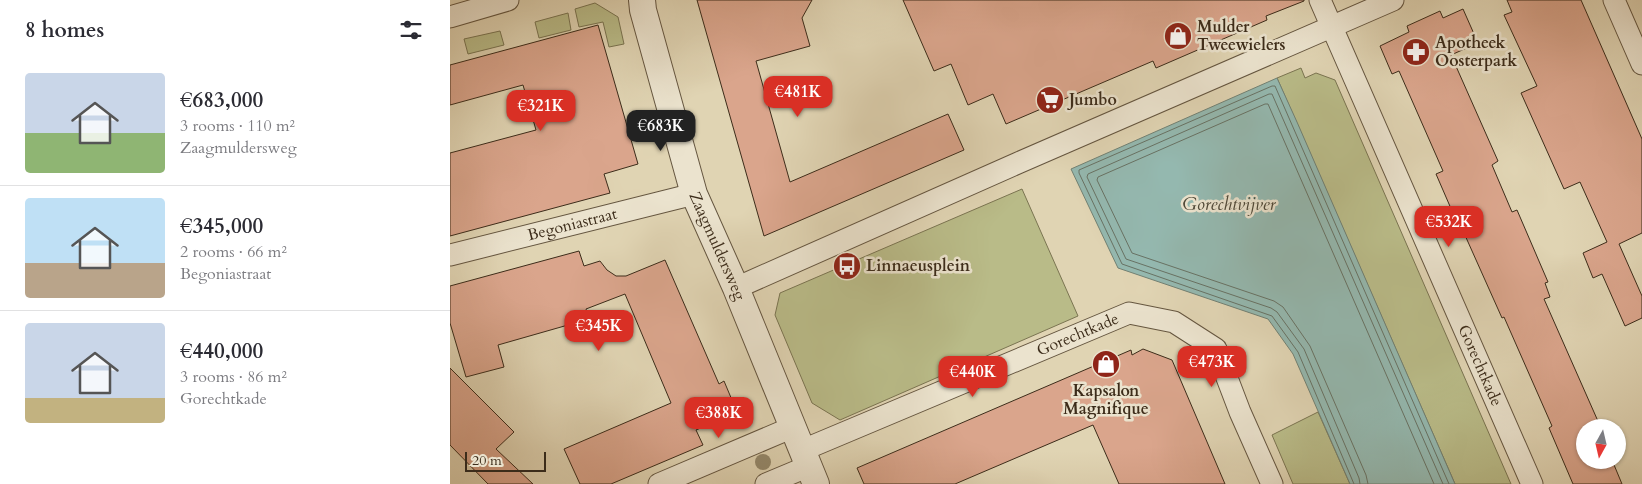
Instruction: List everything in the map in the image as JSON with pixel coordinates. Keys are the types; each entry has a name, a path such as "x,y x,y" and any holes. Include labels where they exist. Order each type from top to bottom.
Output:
{"street":[{"path":"450,16 508,0"},
{"name":"Zaagmuldersweg","path":"642,0 643,10 694,194 736,288 805,457"},
{"name":"Gorechtkade","path":"1320,0 1532,484"},
{"path":"736,288 1004,169 1394,0"},
{"path":"1614,0 1642,64"},
{"name":"Begoniastraat","path":"450,255 694,194"},
{"name":"Gorechtkade","path":"805,457 1129,313 1174,322 1216,349 1240,412 1272,484"},
{"path":"659,484 805,457"},
{"path":"766,484 805,457"}],"green space":[{"path":"595,3 618,17 624,44 609,47 603,22 579,27 575,9"},
{"path":"568,13 571,30 539,38 535,22"},
{"path":"500,31 504,45 468,54 464,39"},
{"path":"1301,68 1305,78 1316,73 1335,80 1511,484 1455,484 1277,78"},
{"path":"1022,189 1078,316 840,420 812,403 775,315 780,293"},
{"path":"1318,412 1350,484 1293,484 1272,435"}],"water":[{"name":"Gorechtvijver","path":"1277,78 1455,484 1350,484 1293,354 1268,319 1118,268 1071,169"}],"building":[{"path":"697,0 812,0 802,18 810,46 756,61 790,182 948,114 964,150 764,236"},
{"path":"903,0 1304,1 1266,16 1267,20 1156,68 1153,61 1006,124 993,94 968,105 951,64 934,71"},
{"path":"1507,0 1581,0 1642,139 1642,233 1619,244 1642,296 1642,318 1625,326 1602,274 1593,278 1583,253 1607,242 1580,182 1564,189 1521,93 1537,86 1504,15 1512,12"},
{"path":"1463,9 1478,43 1451,55 1498,161 1492,165 1512,212 1517,210 1548,282 1545,283 1550,297 1544,299 1597,419 1576,419 1576,469 1616,469 1622,484 1573,484 1549,428 1552,426 1504,317 1502,318 1464,233 1462,234 1436,174 1443,171 1399,71 1392,74 1380,46 1409,32 1407,26 1440,11 1443,18"},
{"path":"598,25 638,164 604,174 610,193 450,236 450,153 536,130 523,85 450,105 450,65"},
{"path":"579,251 584,266 600,261 607,270 616,276 626,276 665,260 719,384 724,381 737,412 696,430 703,445 611,484 580,484 564,449 671,403 625,294 586,309 589,319 498,345 504,367 466,377 450,323 450,286"},
{"path":"1143,349 1172,360 1225,484 1119,484 1093,425 955,484 864,484 857,468 1131,350 1132,355"},
{"path":"450,368 514,432 496,449 533,484 488,484 450,445"}],"place":[{"name":"Mulder Tweewielers","path":"1178,36"},
{"name":"Apotheek Oosterpark","path":"1416,52"},
{"name":"Jumbo","path":"1050,100"},
{"name":"Linnaeusplein","path":"847,266"},
{"name":"Kapsalon Magnifique","path":"1106,364"}]}
